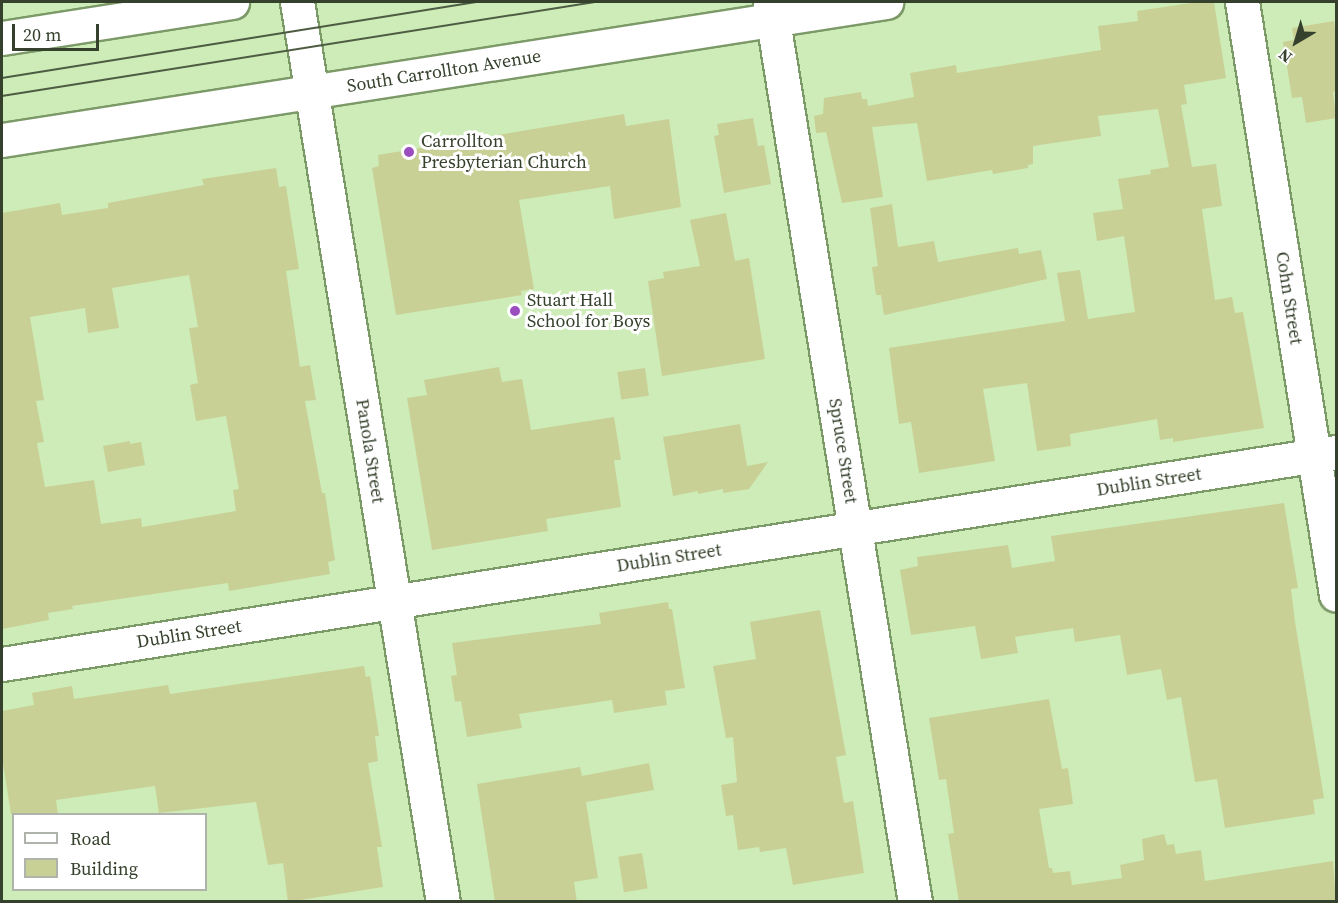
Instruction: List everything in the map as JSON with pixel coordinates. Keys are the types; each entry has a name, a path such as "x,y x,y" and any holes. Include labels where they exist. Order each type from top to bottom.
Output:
{"street":[{"path":"2,38 232,2"},
{"name":"Panola Street","path":"297,2 443,902"},
{"name":"South Carrollton Avenue","path":"2,140 311,92 772,10 886,2"},
{"name":"Cohn Street","path":"1242,2 1325,454 1336,596"},
{"name":"Spruce Street","path":"772,10 915,902"},
{"name":"Dublin Street","path":"2,664 1325,454"}],"building":[{"path":"1198,2 1214,2 1226,78 1184,85 1187,104 1181,105 1192,167 1216,164 1222,206 1202,209 1215,300 1232,297 1235,313 1243,312 1264,428 1173,442 1173,438 1160,440 1157,419 1070,434 1071,446 1037,451 1027,383 983,389 995,461 919,473 911,422 899,424 889,348 1065,321 1057,273 1080,270 1088,319 1135,312 1124,236 1097,241 1093,213 1123,209 1118,179 1151,174 1150,170 1169,167 1158,109 1098,116 1101,136 1033,146 1033,164 1028,165 1028,168 993,174 992,170 927,181 917,123 872,127 883,197 842,203 826,132 816,133 814,116 823,114 824,98 861,92 862,99 867,99 868,106 914,97 910,73 956,65 957,73 1101,50 1098,26 1138,21 1137,11"},
{"path":"1334,21 1336,91 1333,92 1336,118 1306,123 1302,97 1292,98 1283,42 1294,40 1292,28"},
{"path":"624,114 626,126 669,119 681,207 614,219 610,186 519,200 534,289 521,291 522,295 396,315 372,168 379,166 378,155"},
{"path":"753,118 758,146 764,145 771,184 724,193 714,136 719,135 717,124"},
{"path":"276,168 279,187 286,186 299,269 286,271 300,367 310,365 316,400 305,401 322,493 325,493 335,560 328,562 330,574 229,591 228,583 72,606 73,609 48,613 49,620 2,629 2,213 60,203 62,215 108,208 108,203 204,185 202,179","holes":["189,275 198,327 189,328 198,383 190,385 196,421 226,416 239,489 233,490 236,511 142,527 141,518 101,524 94,480 45,487 37,443 44,442 36,401 44,400 30,317 85,308 88,333 119,328 112,288"]},
{"path":"892,204 898,247 934,241 938,262 1018,248 1019,254 1041,250 1047,279 884,315 881,295 876,295 872,267 878,266 870,208"},
{"path":"726,213 735,261 749,258 765,359 662,376 648,281 664,278 663,272 700,266 690,220"},
{"path":"499,367 502,382 522,379 531,430 614,417 621,460 614,460 621,507 546,519 548,531 432,550 407,398 427,395 424,380"},
{"path":"645,368 649,396 621,400 617,372"},
{"path":"740,424 747,466 768,462 749,489 723,493 723,489 698,494 698,491 673,496 663,437"},
{"path":"130,441 130,444 141,442 145,465 108,472 103,446"},
{"path":"1284,503 1298,588 1291,589 1295,622 1324,798 1313,800 1315,814 1225,828 1217,779 1195,782 1181,697 1167,700 1161,669 1127,675 1120,635 1075,642 1073,628 1015,637 1018,653 981,659 975,626 911,635 900,570 918,566 917,557 1008,545 1012,568 1055,561 1051,536"},
{"path":"668,602 669,609 672,609 685,688 665,691 667,705 614,713 612,700 519,714 522,728 467,737 461,701 455,702 451,676 457,675 452,643 601,624 599,613"},
{"path":"820,610 846,755 836,757 844,803 853,801 864,873 793,885 786,848 760,852 759,847 738,850 733,815 726,816 721,785 737,782 733,737 726,738 713,666 756,659 750,622"},
{"path":"364,666 366,677 370,676 379,736 375,736 378,761 368,763 382,847 377,847 383,887 288,902 283,863 268,865 256,802 159,813 155,786 56,800 58,813 11,814 2,757 2,711 34,705 32,693 72,686 74,699 168,685 170,694"},
{"path":"1049,699 1062,769 1068,768 1073,804 1039,809 1049,868 1052,868 1053,873 1070,871 1072,885 1122,878 1120,865 1144,860 1142,839 1164,834 1167,845 1174,844 1176,854 1201,850 1205,881 1333,861 1336,902 959,902 948,834 954,833 946,779 939,780 929,718"},
{"path":"649,763 654,790 586,802 598,878 574,882 577,902 495,902 477,784 580,767 582,776"},
{"path":"642,853 648,889 624,892 618,857"}],"tram line":[{"path":"2,78 479,2"},
{"path":"2,96 595,2"}],"place":[{"name":"Carrollton Presbyterian Church","path":"409,152"},
{"name":"Stuart Hall School for Boys","path":"515,311"}]}
